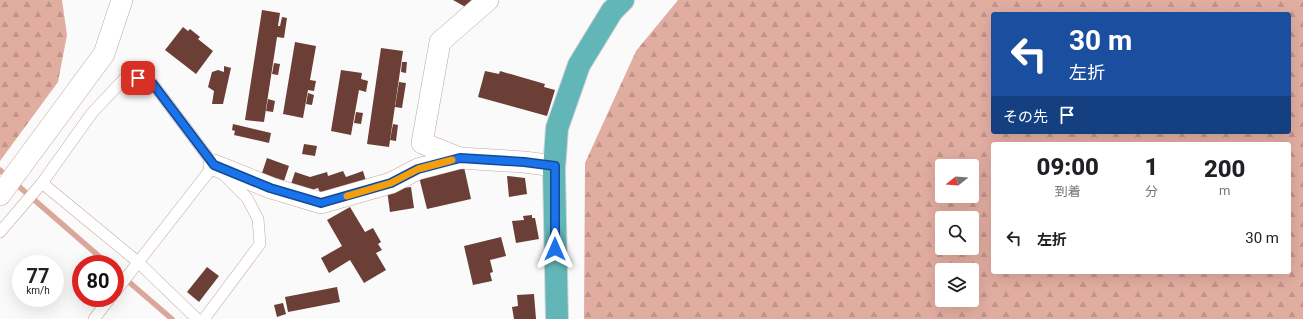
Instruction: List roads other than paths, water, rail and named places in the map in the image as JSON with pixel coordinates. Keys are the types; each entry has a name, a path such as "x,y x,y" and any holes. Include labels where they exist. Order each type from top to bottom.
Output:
{"highway":[{"path":"557,319 555,166 558,128 579,65 612,11 623,0"}],"street":[{"path":"0,195 104,54 122,0"},
{"path":"488,0 440,42 422,143 460,158 524,162 555,166"},
{"path":"214,165 270,188 321,203 391,183 418,169 460,158"}],"lane":[{"path":"0,232 42,183 92,113 123,80 138,78 153,84 214,165 247,198 258,219 260,244 204,319"},
{"path":"124,280 214,165"},
{"path":"42,183 138,262 197,319"},
{"path":"94,319 103,307"}],"waterway":[{"path":"0,170 98,255"},
{"path":"124,278 172,319"}]}
